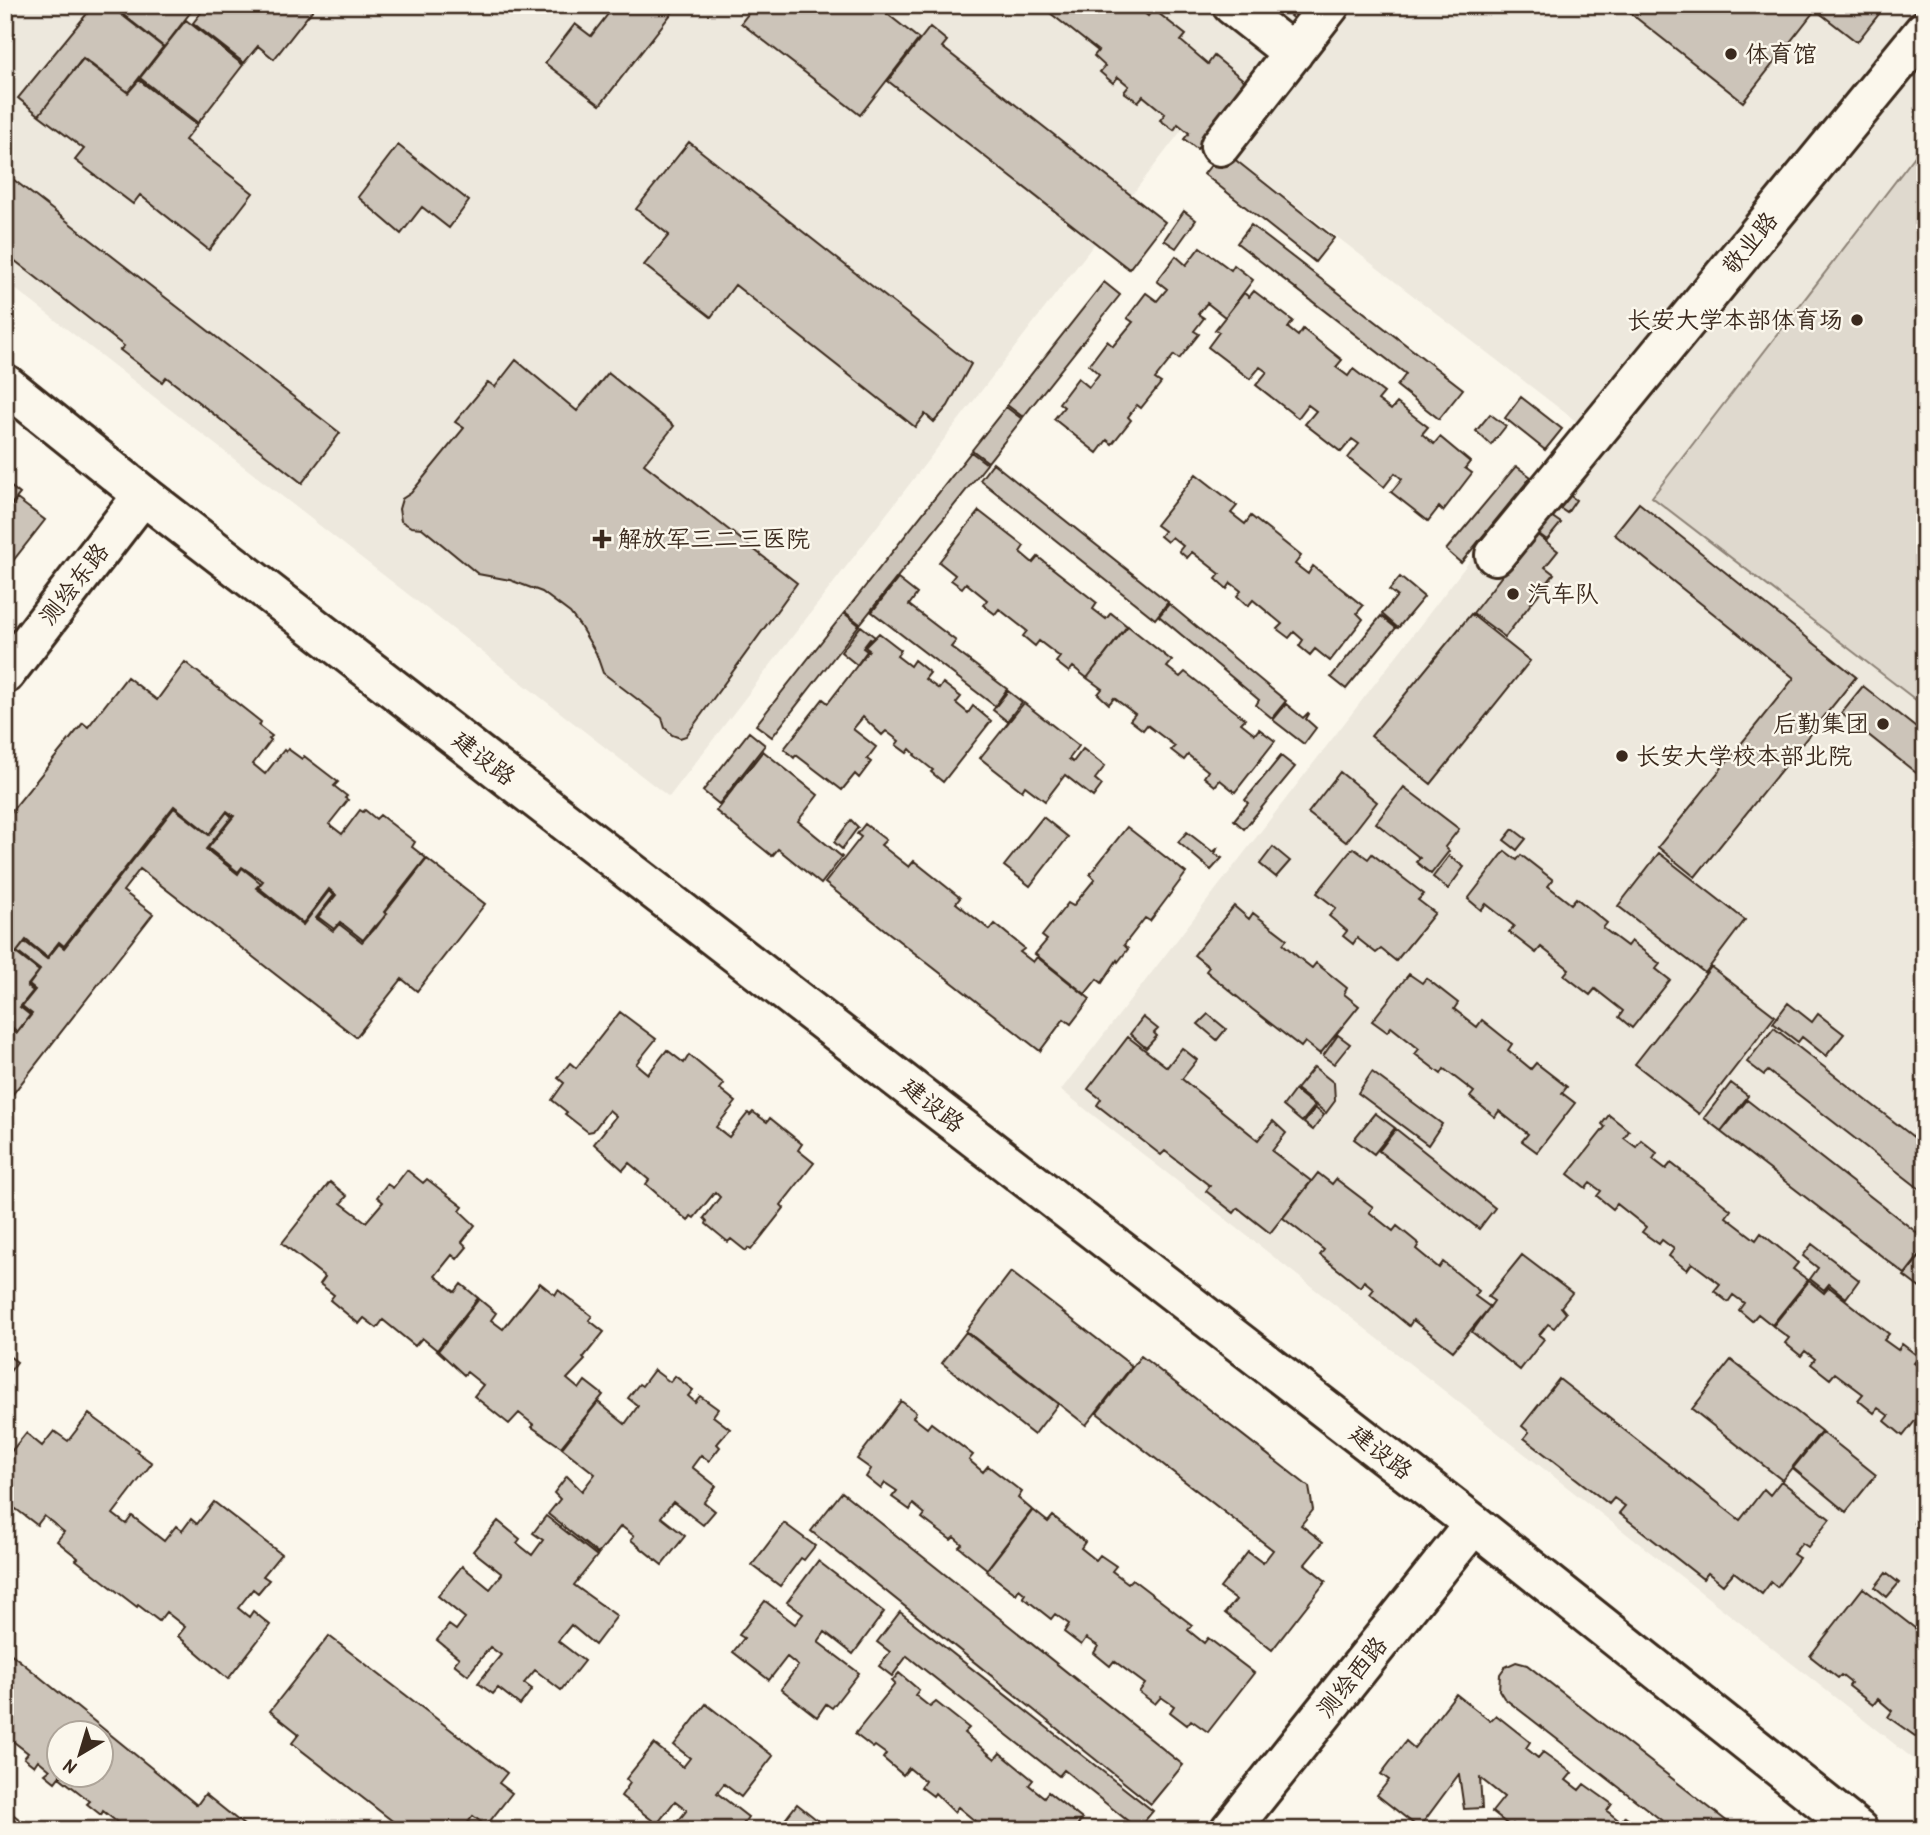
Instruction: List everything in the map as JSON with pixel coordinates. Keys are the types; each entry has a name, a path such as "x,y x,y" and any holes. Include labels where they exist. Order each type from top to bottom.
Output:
{"street":[{"path":"1232,5 1293,53"},
{"path":"1220,146 1330,5"},
{"name":"敬业路","path":"1495,555 1925,30"},
{"name":"建设路","path":"5,384 143,495 1474,1524 1858,1830"},
{"name":"测绘东路","path":"5,674 143,495"},
{"name":"测绘西路","path":"1230,1830 1474,1524"}],"shaded area":[{"name":"长安大学校本部北院","path":"5,5 1925,5 1925,1768 1061,1090 1577,422 1188,122 669,797 5,281"},
{"name":"长安大学本部体育场","path":"1925,143 1925,707 1652,497"}],"building":[{"path":"94,5 109,5 163,47 128,92 83,58 39,115 18,98"},
{"path":"111,5 196,5 164,47"},
{"path":"207,5 311,5 314,8 274,59 258,46 244,63 193,23"},
{"path":"615,5 678,5 600,105 545,63 575,24 591,36"},
{"path":"755,5 876,5 919,39 860,115 741,23"},
{"path":"1040,5 1134,5 1148,16 1153,9 1186,35 1181,41 1208,64 1214,56 1246,82 1197,149 1184,139 1189,133 1178,124 1174,130 1160,120 1165,114 1143,96 1138,102 1124,92 1129,86 1118,77 1113,83 1100,72 1105,66 1094,56 1098,51"},
{"path":"1281,5 1323,5 1305,28"},
{"name":"体育馆","path":"1620,5 1819,5 1743,102"},
{"path":"1828,5 1886,5 1857,42 1821,14"},
{"path":"186,20 243,65 198,123 140,78"},
{"path":"930,27 947,41 942,47 1165,222 1129,269 888,81"},
{"path":"83,59 128,93 139,80 197,125 185,140 253,193 209,250 140,195 133,204 75,160 84,149 39,115"},
{"path":"689,142 971,364 948,406 934,422 925,414 915,427 735,285 711,317 644,265 669,235 636,209"},
{"path":"398,145 469,201 449,228 422,207 401,234 358,197"},
{"path":"1223,150 1334,238 1315,262 1204,174"},
{"path":"5,173 340,433 302,483 166,377 162,382 120,350 124,346 5,253"},
{"path":"1184,211 1196,220 1176,248 1164,240"},
{"path":"1251,225 1463,389 1439,419 1397,386 1406,374 1237,243"},
{"path":"1200,247 1231,270 1234,265 1253,280 1225,317 1207,303 1198,314 1204,318 1194,331 1199,334 1179,359 1174,355 1155,379 1161,383 1141,408 1137,405 1128,417 1131,420 1112,444 1107,440 1097,453 1054,419 1064,407 1059,403 1078,378 1089,387 1099,374 1089,365 1107,341 1113,346 1133,322 1127,318 1146,293 1157,301 1167,289 1157,281 1176,256 1186,265"},
{"path":"1104,282 1120,295 1023,417 1007,405"},
{"path":"1254,291 1293,321 1288,328 1298,336 1303,329 1342,360 1336,367 1348,376 1353,369 1384,393 1378,400 1391,410 1397,403 1428,427 1422,434 1434,444 1440,437 1470,462 1465,468 1472,473 1443,511 1439,507 1428,521 1391,492 1402,479 1395,473 1384,487 1348,458 1359,444 1352,439 1341,452 1305,424 1316,411 1308,405 1298,418 1256,385 1267,372 1260,367 1250,379 1208,347 1219,332 1215,330 1244,293 1249,297"},
{"path":"516,360 577,411 608,373 674,426 644,464 797,583 686,736 680,738 672,735 665,728 662,718 603,673 596,653 570,613 542,592 510,580 478,574 422,528 411,527 401,521 399,509 402,499 411,493 464,428 455,422 488,382 495,387"},
{"path":"1521,397 1562,429 1545,450 1505,418"},
{"path":"1006,407 1022,419 988,462 972,450"},
{"path":"1490,414 1506,426 1491,445 1476,431"},
{"path":"971,452 987,464 860,624 845,612"},
{"path":"993,463 1168,602 1155,619 980,480"},
{"path":"1516,466 1531,477 1461,563 1446,550"},
{"path":"1196,474 1237,506 1231,513 1245,524 1251,516 1301,556 1295,564 1308,574 1313,566 1363,606 1357,613 1363,619 1330,661 1315,649 1310,655 1299,646 1303,640 1294,632 1289,638 1277,629 1282,624 1253,600 1248,606 1237,596 1241,591 1231,583 1227,589 1216,579 1220,574 1192,552 1187,558 1179,551 1183,546 1172,537 1167,542 1160,536 1164,531 1156,525"},
{"path":"5,482 20,494 5,512"},
{"path":"1565,492 1576,500 1567,513 1555,505"},
{"path":"17,499 45,520 5,571 5,515"},
{"path":"1639,503 1856,677 1695,877 1658,847 1794,678 1614,534"},
{"path":"979,511 1024,546 1020,552 1033,563 1038,557 1097,603 1093,609 1106,619 1111,613 1127,626 1087,678 1073,667 1069,672 1056,662 1060,657 1039,641 1035,646 1023,636 1027,631 999,609 995,614 983,605 987,600 966,583 962,588 951,580 955,575 939,562"},
{"path":"1548,514 1561,523 1547,540 1535,531"},
{"name":"汽车队","path":"1535,533 1558,551 1545,567 1554,574 1505,637 1473,613"},
{"path":"1400,577 1424,597 1398,628 1382,614 1397,596 1389,590"},
{"path":"898,579 917,594 909,605 956,641 951,647 1007,689 995,706 872,612"},
{"path":"1169,604 1286,701 1272,718 1256,705 1259,700 1159,616"},
{"path":"844,613 859,625 772,737 756,725"},
{"path":"1471,614 1530,661 1431,784 1371,736"},
{"path":"1381,616 1396,628 1346,689 1331,677"},
{"path":"861,626 875,637 863,648 867,651 857,665 841,652"},
{"path":"1128,626 1172,661 1167,667 1180,677 1185,672 1245,719 1241,723 1255,734 1259,729 1275,741 1235,792 1220,780 1215,786 1204,777 1208,771 1188,755 1184,760 1171,750 1175,746 1147,725 1143,730 1130,720 1135,714 1114,698 1109,704 1098,694 1102,689 1087,678"},
{"path":"879,633 901,650 897,656 910,666 914,660 930,673 925,679 939,689 943,683 961,697 956,703 968,713 973,706 991,721 943,782 910,749 907,753 896,745 899,741 886,731 882,735 863,717 853,729 876,747 867,759 871,762 859,778 855,774 842,790 784,749 823,699 828,703 869,650 865,647"},
{"path":"185,662 261,722 259,726 272,736 253,764 265,774 284,750 286,752 288,749 302,759 304,756 338,782 334,786 347,796 345,798 348,800 329,824 342,834 360,810 365,810 376,819 380,815 415,842 412,847 426,858 384,912 386,914 376,928 374,926 363,940 340,922 334,929 318,917 336,895 329,889 303,923 258,887 263,881 242,867 238,872 208,848 234,816 227,811 209,834 174,806 64,946 59,942 47,957 26,940 16,953 39,971 27,986 33,991 20,1007 30,1015 17,1032 13,1028 5,1038 5,819 83,723 88,727 127,677 157,700"},
{"name":"后勤集团","path":"1863,686 1925,735 1925,780 1841,713"},
{"path":"1008,691 1022,702 1007,721 993,710"},
{"path":"1024,703 1079,746 1069,759 1073,762 1083,749 1105,766 1095,779 1102,785 1093,797 1065,775 1045,801 1025,786 1022,791 980,758"},
{"path":"1286,704 1303,718 1308,713 1306,719 1316,728 1304,744 1273,720"},
{"path":"749,732 765,745 719,804 703,791"},
{"path":"763,751 818,795 798,821 842,857 821,884 778,849 772,856 716,811"},
{"path":"1281,756 1295,767 1244,829 1234,820 1248,803 1245,800"},
{"path":"1340,772 1377,802 1346,842 1308,813"},
{"path":"1404,787 1459,829 1445,847 1449,851 1431,874 1416,862 1420,858 1376,823"},
{"path":"174,808 209,835 227,812 232,817 206,849 238,874 242,868 261,883 256,888 303,925 329,891 334,895 316,918 333,931 339,924 362,942 387,914 385,913 427,859 485,904 417,991 402,979 356,1037 140,869 123,891 153,914 5,1104 5,1040 13,1030 17,1033 32,1014 22,1006 35,990 29,985 40,970 17,952 25,942 47,959 59,944 64,948"},
{"path":"1043,817 1068,837 1030,886 1004,866"},
{"path":"851,820 858,827 842,849 834,842"},
{"path":"865,824 886,840 881,845 909,867 914,861 958,896 960,898 956,903 990,930 995,924 1023,947 1020,952 1033,962 1037,957 1090,999 1071,1024 1064,1019 1040,1051 825,883 861,837 857,834"},
{"path":"1127,827 1186,873 1150,921 1145,918 1124,945 1128,949 1102,983 1097,979 1085,994 1035,954 1047,940 1042,936 1068,903 1073,906 1095,879 1090,874"},
{"path":"1513,829 1526,839 1517,850 1504,840"},
{"path":"1187,832 1213,852 1217,849 1215,854 1222,858 1211,870 1178,842"},
{"path":"1273,847 1290,861 1276,877 1260,864"},
{"path":"1353,848 1368,859 1372,854 1424,894 1418,900 1435,913 1396,961 1381,949 1376,953 1357,938 1353,944 1343,936 1347,931 1329,916 1336,908 1317,893"},
{"path":"1505,851 1517,860 1521,855 1553,880 1548,886 1571,904 1576,898 1607,923 1603,928 1627,946 1631,941 1660,964 1656,969 1670,980 1632,1028 1619,1017 1623,1011 1595,989 1590,995 1564,975 1569,969 1541,947 1536,953 1509,932 1514,926 1486,904 1481,910 1468,899"},
{"path":"1659,853 1745,920 1705,973 1618,906"},
{"path":"1449,856 1464,867 1448,889 1433,877"},
{"path":"1234,906 1249,919 1253,913 1287,939 1283,944 1312,968 1316,963 1347,988 1344,994 1359,1006 1320,1054 1305,1042 1301,1047 1252,1009 1206,971 1209,967 1194,955"},
{"path":"1711,967 1775,1016 1699,1114 1635,1064"},
{"path":"1409,974 1422,983 1426,978 1458,1003 1454,1009 1477,1027 1482,1020 1512,1044 1508,1050 1531,1069 1536,1063 1567,1087 1562,1093 1575,1103 1537,1152 1522,1141 1528,1134 1499,1111 1495,1117 1470,1097 1474,1092 1444,1069 1441,1074 1415,1054 1419,1049 1391,1027 1387,1032 1372,1021"},
{"path":"1788,1003 1812,1022 1818,1014 1844,1034 1826,1056 1802,1037 1798,1042 1773,1023"},
{"path":"620,1012 656,1039 636,1064 648,1074 667,1050 684,1063 689,1055 724,1084 720,1089 736,1102 716,1127 729,1137 748,1113 750,1115 753,1112 767,1122 770,1118 802,1144 798,1150 814,1163 751,1250 748,1248 746,1251 731,1239 728,1242 706,1224 704,1218 720,1197 715,1192 694,1218 691,1216 688,1221 646,1184 649,1180 629,1163 623,1170 594,1144 616,1116 609,1110 593,1131 588,1132 552,1100 564,1083 558,1078 570,1063 576,1068"},
{"path":"1208,1014 1226,1029 1217,1040 1198,1024"},
{"path":"1143,1017 1158,1029 1154,1033 1157,1036 1146,1048 1130,1034"},
{"path":"1774,1028 1925,1146 1925,1193 1768,1071 1764,1075 1747,1062"},
{"path":"1338,1035 1350,1044 1334,1064 1323,1056"},
{"path":"1128,1037 1167,1067 1182,1048 1197,1060 1182,1079 1258,1140 1273,1121 1286,1133 1272,1151 1311,1181 1270,1233 1238,1208 1234,1213 1206,1191 1210,1186 1165,1151 1161,1155 1097,1105 1101,1099 1088,1089"},
{"path":"1314,1067 1334,1083 1335,1101 1326,1113 1296,1089"},
{"path":"1372,1072 1442,1124 1428,1145 1358,1093"},
{"path":"1731,1083 1748,1096 1721,1131 1704,1118"},
{"path":"1295,1090 1315,1106 1302,1122 1283,1106"},
{"path":"1747,1100 1925,1239 1925,1248 1905,1274 1721,1132"},
{"path":"1315,1108 1324,1115 1313,1130 1304,1123"},
{"path":"1375,1113 1395,1128 1374,1154 1354,1139"},
{"path":"1609,1115 1629,1131 1624,1138 1636,1147 1641,1140 1657,1153 1653,1159 1666,1169 1671,1163 1731,1210 1726,1217 1756,1240 1761,1233 1798,1263 1793,1269 1808,1280 1772,1325 1758,1314 1752,1321 1739,1310 1744,1303 1733,1295 1728,1302 1714,1291 1720,1284 1692,1263 1687,1270 1669,1256 1674,1249 1662,1240 1659,1244 1642,1232 1646,1227 1617,1204 1613,1209 1597,1196 1601,1191 1590,1183 1586,1188 1568,1174 1605,1127 1602,1124"},
{"path":"1396,1129 1495,1208 1479,1229 1379,1151"},
{"path":"407,1170 423,1183 427,1179 463,1207 460,1211 475,1225 462,1242 467,1247 457,1259 452,1255 435,1276 455,1292 461,1284 478,1298 437,1350 422,1338 415,1346 383,1320 377,1328 364,1318 359,1324 330,1300 334,1295 320,1284 325,1277 282,1243 330,1182 347,1196 341,1203 366,1222 383,1202 377,1197 387,1184 393,1188"},
{"path":"1318,1173 1332,1184 1336,1179 1373,1207 1369,1212 1393,1231 1397,1226 1419,1244 1416,1249 1439,1268 1443,1262 1479,1291 1475,1296 1490,1307 1453,1351 1413,1320 1409,1326 1370,1294 1374,1289 1364,1281 1360,1287 1320,1255 1324,1250 1283,1218"},
{"path":"1812,1244 1859,1280 1846,1298 1829,1284 1824,1290 1810,1279 1818,1268 1803,1256"},
{"path":"1925,1250 1925,1292 1904,1276"},
{"path":"1522,1255 1572,1293 1561,1307 1566,1313 1554,1328 1548,1324 1539,1335 1544,1339 1520,1370 1472,1332 1494,1301 1488,1297"},
{"path":"1011,1272 1132,1366 1086,1425 966,1331"},
{"path":"1809,1281 1824,1293 1829,1287 1889,1334 1884,1340 1898,1350 1902,1344 1919,1357 1914,1363 1925,1371 1925,1408 1903,1436 1885,1421 1889,1416 1878,1408 1874,1413 1858,1400 1863,1394 1835,1373 1830,1379 1811,1364 1815,1359 1805,1351 1801,1356 1785,1343 1789,1338 1773,1326"},
{"path":"540,1283 555,1295 558,1290 592,1316 589,1320 604,1332 583,1358 585,1360 567,1379 579,1389 585,1381 603,1395 561,1447 532,1427 534,1425 519,1413 509,1424 474,1396 483,1385 467,1372 464,1375 438,1351 479,1299 496,1313 491,1320 503,1329"},
{"path":"966,1332 1058,1404 1034,1435 942,1363"},
{"path":"5,1353 17,1362 5,1378"},
{"path":"1141,1356 1309,1487 1313,1510 1301,1525 1323,1542 1305,1564 1326,1581 1272,1650 1225,1613 1236,1600 1220,1588 1248,1552 1263,1563 1273,1550 1097,1413"},
{"path":"1731,1360 1821,1431 1782,1480 1692,1409"},
{"path":"654,1370 670,1382 675,1376 693,1390 688,1396 695,1402 700,1396 718,1409 713,1416 730,1429 717,1444 720,1447 709,1461 701,1455 692,1467 716,1486 704,1502 715,1511 703,1525 673,1502 661,1517 685,1536 662,1565 631,1540 634,1536 621,1526 598,1554 548,1514 560,1499 554,1493 567,1476 582,1491 595,1474 562,1448 598,1402 625,1424 638,1406 628,1398"},
{"path":"1559,1379 1740,1520 1764,1489 1770,1495 1781,1481 1830,1519 1808,1547 1802,1543 1793,1554 1799,1558 1777,1587 1771,1582 1762,1594 1734,1572 1723,1585 1708,1573 1703,1579 1619,1513 1625,1506 1614,1498 1609,1504 1524,1438 1529,1432 1522,1426"},
{"path":"901,1401 916,1412 913,1417 927,1428 931,1423 973,1455 969,1460 983,1472 988,1466 1022,1492 1018,1498 1032,1510 987,1569 959,1547 962,1544 954,1537 951,1540 922,1518 925,1514 913,1504 910,1510 892,1497 897,1491 885,1483 881,1489 866,1477 871,1469 857,1459"},
{"path":"89,1414 152,1463 113,1514 126,1524 132,1516 164,1541 176,1526 182,1531 191,1519 197,1524 214,1502 281,1554 263,1576 269,1580 258,1593 253,1589 238,1608 249,1617 253,1611 270,1625 228,1679 178,1636 185,1627 166,1612 159,1621 76,1560 78,1558 57,1541 64,1532 44,1516 37,1525 5,1504 5,1459 26,1433 42,1446 54,1431 68,1441"},
{"path":"1822,1432 1876,1475 1846,1512 1793,1468"},
{"path":"842,1492 1183,1765 1151,1804 811,1531"},
{"path":"1925,1509 1925,1532 1914,1523"},
{"path":"1033,1510 1048,1522 1053,1516 1085,1542 1081,1548 1096,1560 1100,1555 1116,1566 1112,1571 1128,1583 1132,1579 1192,1625 1188,1630 1204,1643 1208,1638 1254,1673 1208,1732 1191,1720 1187,1725 1170,1712 1174,1706 1161,1697 1155,1704 1139,1692 1145,1684 1114,1661 1110,1666 1094,1653 1098,1646 1086,1638 1081,1645 1064,1632 1069,1624 1055,1614 1051,1619 1023,1597 1025,1594 1019,1589 1016,1594 986,1571"},
{"path":"546,1516 597,1556 574,1585 617,1616 595,1645 571,1625 558,1641 584,1661 561,1690 535,1670 524,1683 532,1689 520,1705 498,1688 493,1694 478,1683 501,1655 490,1647 468,1675 454,1664 459,1658 437,1640 449,1625 456,1630 465,1618 438,1596 462,1566 490,1589 502,1574 473,1551 498,1521 520,1539 517,1543 532,1555 543,1540 533,1533"},
{"path":"784,1523 815,1546 804,1560 801,1558 780,1586 752,1565"},
{"path":"818,1561 884,1612 853,1654 825,1632 818,1642 859,1673 832,1708 826,1704 817,1717 781,1689 798,1666 787,1657 769,1680 733,1652 744,1638 739,1635 765,1601 795,1624 803,1614 787,1602"},
{"path":"1886,1573 1899,1583 1887,1597 1875,1587"},
{"path":"1863,1588 1925,1636 1925,1743 1888,1717 1892,1711 1878,1699 1873,1705 1849,1686 1851,1683 1841,1675 1838,1678 1810,1656"},
{"path":"900,1612 1153,1811 1138,1829 1064,1770 1059,1776 907,1656 892,1676 879,1666 890,1652 877,1642"},
{"path":"329,1636 507,1773 499,1783 512,1793 486,1826 473,1816 462,1830 404,1830 292,1743 299,1734 270,1711"},
{"path":"9,1652 93,1720 46,1720 46,1767 38,1760 34,1766 24,1758 28,1753 5,1735 5,1657"},
{"path":"1516,1662 1527,1665 1738,1830 1674,1830 1504,1698 1499,1690 1500,1674 1505,1667"},
{"path":"899,1673 919,1690 915,1695 930,1707 936,1702 969,1728 964,1733 995,1759 1000,1753 1033,1780 1029,1785 1044,1797 1048,1792 1082,1819 1078,1824 1085,1830 977,1830 971,1825 975,1821 958,1807 954,1812 935,1793 933,1796 921,1787 925,1781 909,1768 903,1775 883,1758 886,1754 855,1734 895,1684 892,1681"},
{"path":"1456,1694 1490,1721 1496,1715 1530,1742 1526,1748 1538,1758 1543,1752 1572,1773 1566,1780 1579,1790 1584,1784 1612,1804 1607,1811 1621,1822 1625,1816 1644,1830 1520,1830 1513,1824 1511,1827 1492,1812 1504,1797 1480,1778 1482,1808 1464,1809 1459,1774 1419,1828 1377,1795 1389,1780 1381,1774 1406,1741 1414,1748"},
{"path":"706,1704 773,1756 741,1797 724,1784 717,1793 748,1817 739,1830 671,1830 687,1810 675,1801 657,1824 621,1796 630,1783 626,1779 654,1744 683,1767 690,1758 674,1745"},
{"path":"116,1739 197,1805 205,1794 250,1830 127,1830 103,1811 101,1815 87,1804 90,1801 76,1790 116,1790"},
{"path":"797,1804 826,1827 827,1825 833,1830 777,1830"},
{"path":"5,1808 33,1830 5,1830"}],"place":[{"name":"体育馆","path":"1731,54"},
{"name":"长安大学本部体育场","path":"1857,320"},
{"name":"解放军三二三医院","path":"602,539"},
{"name":"汽车队","path":"1513,594"},
{"name":"后勤集团","path":"1883,724"},
{"name":"长安大学校本部北院","path":"1622,756"}]}
